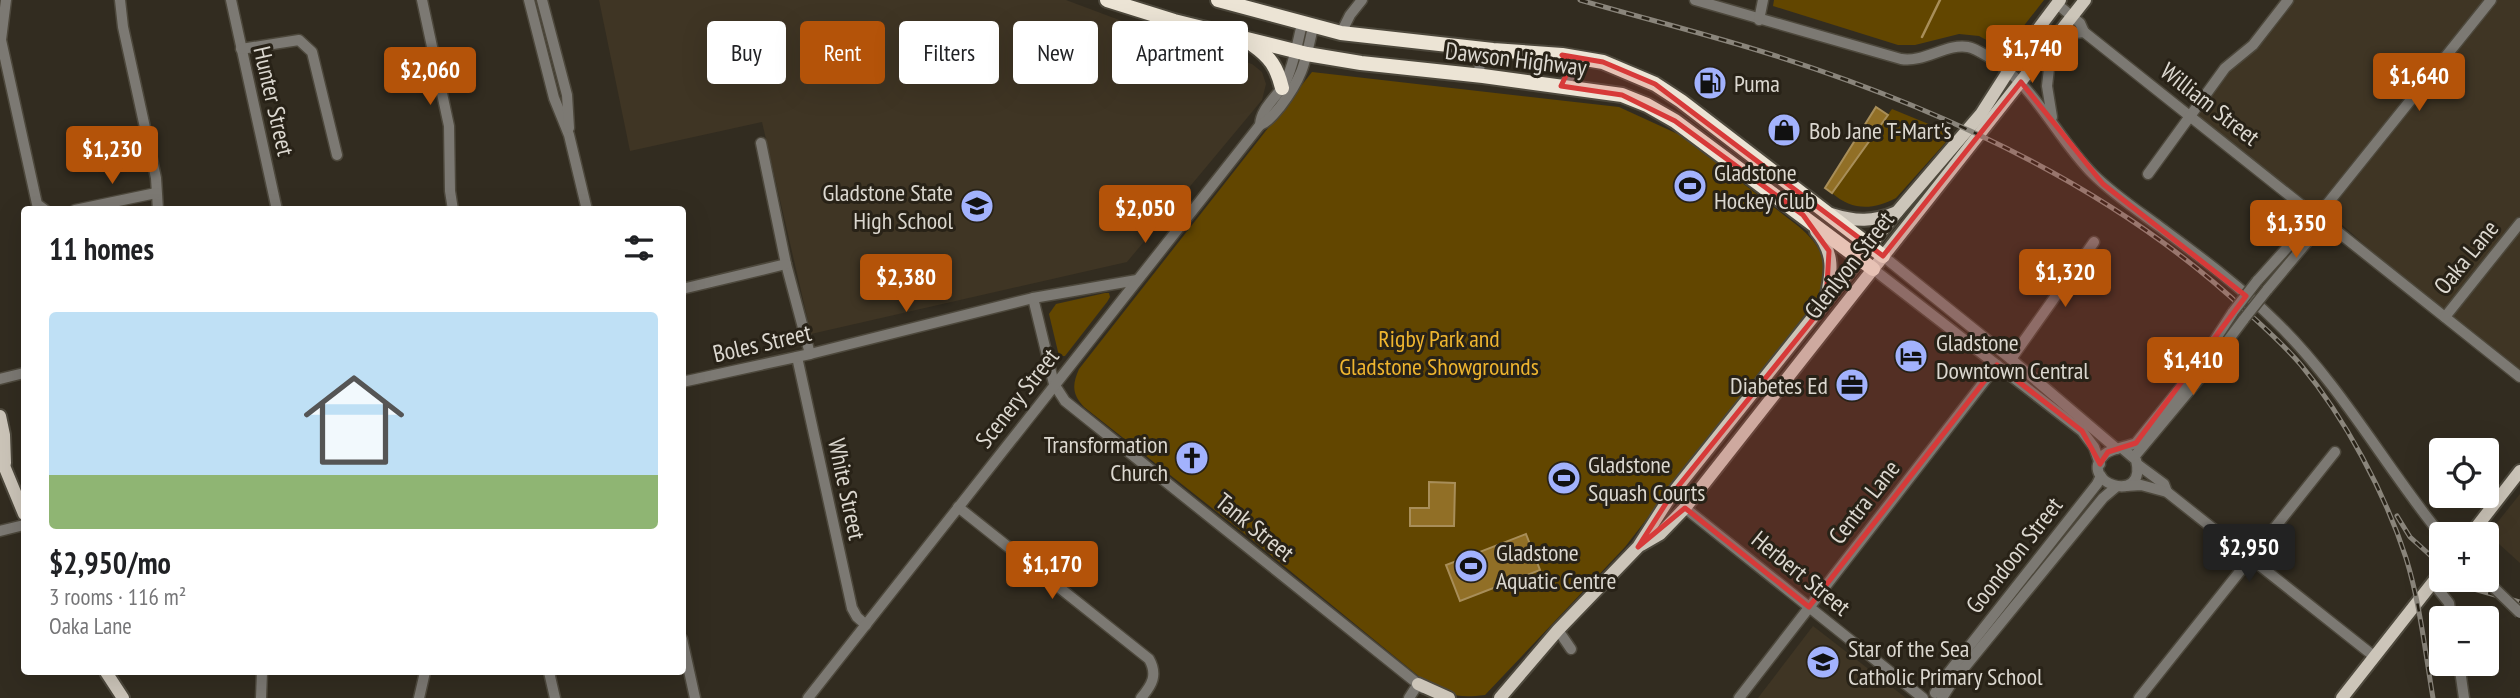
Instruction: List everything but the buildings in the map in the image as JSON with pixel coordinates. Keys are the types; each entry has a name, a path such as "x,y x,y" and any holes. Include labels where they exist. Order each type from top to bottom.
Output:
{"highway":[{"name":"Dawson Highway","path":"1107,0 1179,21"},
{"name":"Dawson Highway","path":"1218,0 1341,33 1562,55 1603,62 1655,85 1681,101 1883,256"},
{"name":"Dawson Highway","path":"1248,41 1416,70 1483,76 1622,95 1675,121 1873,269"},
{"path":"1248,42 1271,59 1279,73 1282,88"}],"main road":[{"name":"Glenlyon Street","path":"1638,547 1660,534 1685,508 2085,0"},
{"name":"Glenlyon Street","path":"1500,698 1558,630 1638,547 1672,494 1897,212 1981,114 2008,71 2059,2"},
{"path":"1827,212 1867,221 1897,212"},
{"path":"1803,215 1829,251 1832,274 1826,303"},
{"path":"0,416 4,435 2,459 21,506"},
{"path":"2480,522 2520,471"},
{"path":"2342,698 2429,587"},
{"path":"1490,698 1520,673"},
{"path":"1507,698 1520,673"},
{"path":"108,675 123,698"},
{"path":"1418,684 1449,698"}],"street":[{"path":"6,0 1,40 37,204 40,206"},
{"path":"120,0 122,27 156,178 158,206"},
{"name":"Hunter Street","path":"231,0 276,206"},
{"path":"422,0 449,126 452,206"},
{"path":"529,0 554,98 569,135 586,206"},
{"path":"542,0 567,95 569,135"},
{"path":"1341,33 1362,0"},
{"path":"1695,0 1910,61 1967,47 1984,54 2008,71 2038,102 2078,158 2103,184 2220,274 2274,320 2318,367 2432,522"},
{"path":"1759,20 1763,0"},
{"path":"2148,174 2225,68 2253,45 2288,0"},
{"path":"2325,208 2491,0"},
{"name":"William Street","path":"2059,2 2080,23 2084,32 2191,115 2308,216"},
{"name":"Scenery Street","path":"808,698 1260,125 1268,121 1293,90 1299,81 1301,52 1307,25"},
{"path":"2054,126 2047,95 2055,38 2084,32"},
{"path":"241,49 299,40 312,52 337,155"},
{"path":"1483,76 1479,70 1481,58 1493,50"},
{"name":"Scenery Street","path":"1260,125 1260,116 1282,88 1301,52"},
{"path":"1561,86 1569,78 1570,65 1562,55"},
{"path":"761,143 786,264 810,354"},
{"path":"94,206 156,193"},
{"path":"2100,464 2104,455 2136,443 2198,366 2257,281 2304,229 2308,216 2315,207 2325,208"},
{"path":"2121,486 2136,474 2135,460 2244,319 2318,229 2328,224 2330,217 2325,208"},
{"path":"2308,216 2311,227 2318,229"},
{"name":"Oaka Lane","path":"2445,317 2520,223"},
{"path":"2328,224 2520,377"},
{"path":"2011,359 2094,242"},
{"path":"1883,256 2164,484 2167,492"},
{"path":"686,288 786,264"},
{"path":"1873,269 2082,431 2094,447 2104,481 2121,486 2141,485 2167,492 2375,657"},
{"name":"Boles Street","path":"686,381 810,354 1033,298 1137,280"},
{"path":"1033,298 1054,384"},
{"name":"White Street","path":"797,357 852,608 866,625"},
{"name":"Centra Lane","path":"1740,698 1997,365"},
{"path":"0,379 21,374"},
{"name":"Tank Street","path":"1054,384 1065,401 1434,698"},
{"path":"2139,698 2335,452"},
{"name":"Goondoon Street","path":"1940,696 1949,672 2101,476"},
{"name":"Goondoon Street","path":"1940,696 2095,508 2121,486"},
{"path":"958,507 1149,659 1154,677 1141,698"},
{"name":"Herbert Street","path":"1685,508 1924,698"},
{"path":"0,531 21,526"},
{"path":"2499,592 2520,612"},
{"path":"1558,630 1571,649"},
{"path":"686,657 695,698"},
{"path":"261,698 262,675"},
{"path":"419,698 424,675"},
{"path":"550,675 555,698"},
{"path":"2461,676 2464,698"},
{"path":"1409,698 1418,684"},
{"path":"1924,698 1928,694 1940,696"}],"highlighted area":[{"path":"1562,55 1603,62 1655,84 1883,256 2021,82 2103,184 2246,296 2136,443 2108,452 2100,464 2082,431 1997,365 1809,607 1685,508 1638,547 1672,494 1826,303 1829,251 1803,215 1675,121 1622,95 1561,86 1571,65"}],"shaded area":[{"name":"Gladstone State High School","path":"599,0 1066,0 1122,21 1112,21 1112,84 1248,84 1248,63 1262,72 1266,84 1262,100 1127,262 811,334 762,122 630,151"},
{"path":"2288,0 2520,0 2520,377 2445,317 2328,212 2313,204 2301,203 2191,115"},
{"path":"1876,107 1888,115 1832,193 1825,188"},
{"path":"1429,482 1455,483 1454,526 1410,526 1410,508 1429,508"},
{"path":"2520,494 2520,563 2499,544 2498,522"},
{"path":"1526,534 1540,570 1460,601 1446,565"},
{"name":"Star of the Sea Catholic Primary School","path":"1813,626 1906,698 1758,698"}],"green space":[{"path":"1774,0 2044,0 2005,50 1979,36 1959,34 1915,45 1898,45 1773,6"},
{"name":"Rigby Park and Gladstone Showgrounds","path":"1312,72 1619,107 1680,135 1798,226 1815,243 1823,261 1823,280 1814,303 1625,547 1485,695 1454,695 1427,683 1084,407 1075,393 1074,385 1079,369"},
{"path":"1892,109 1953,134 1896,198 1879,205 1863,207 1847,203 1832,193"},
{"path":"1109,293 1110,297 1107,302 1065,356 1059,356 1049,314 1056,304"}],"waterway":[{"path":"1922,37 1940,0"}],"railway":[{"path":"1580,0 1735,43 1823,72 1953,123 2079,187 2194,266 2295,358 2333,408 2362,457 2387,508 2406,558 2419,610 2433,698"},
{"path":"2397,516 2410,537 2429,554"},
{"path":"2485,592 2520,602"}],"place":[{"name":"Puma","path":"1710,83"},
{"name":"Bob Jane T-Mart's","path":"1784,130"},
{"name":"Gladstone Hockey Club","path":"1690,186"},
{"name":"Gladstone State High School","path":"977,206"},
{"name":"Gladstone Downtown Central","path":"1911,356"},
{"name":"Diabetes Ed","path":"1852,385"},
{"name":"Transformation Church","path":"1192,458"},
{"name":"Gladstone Squash Courts","path":"1564,478"},
{"name":"Gladstone Aquatic Centre","path":"1471,566"},
{"name":"Star of the Sea Catholic Primary School","path":"1823,662"}]}
